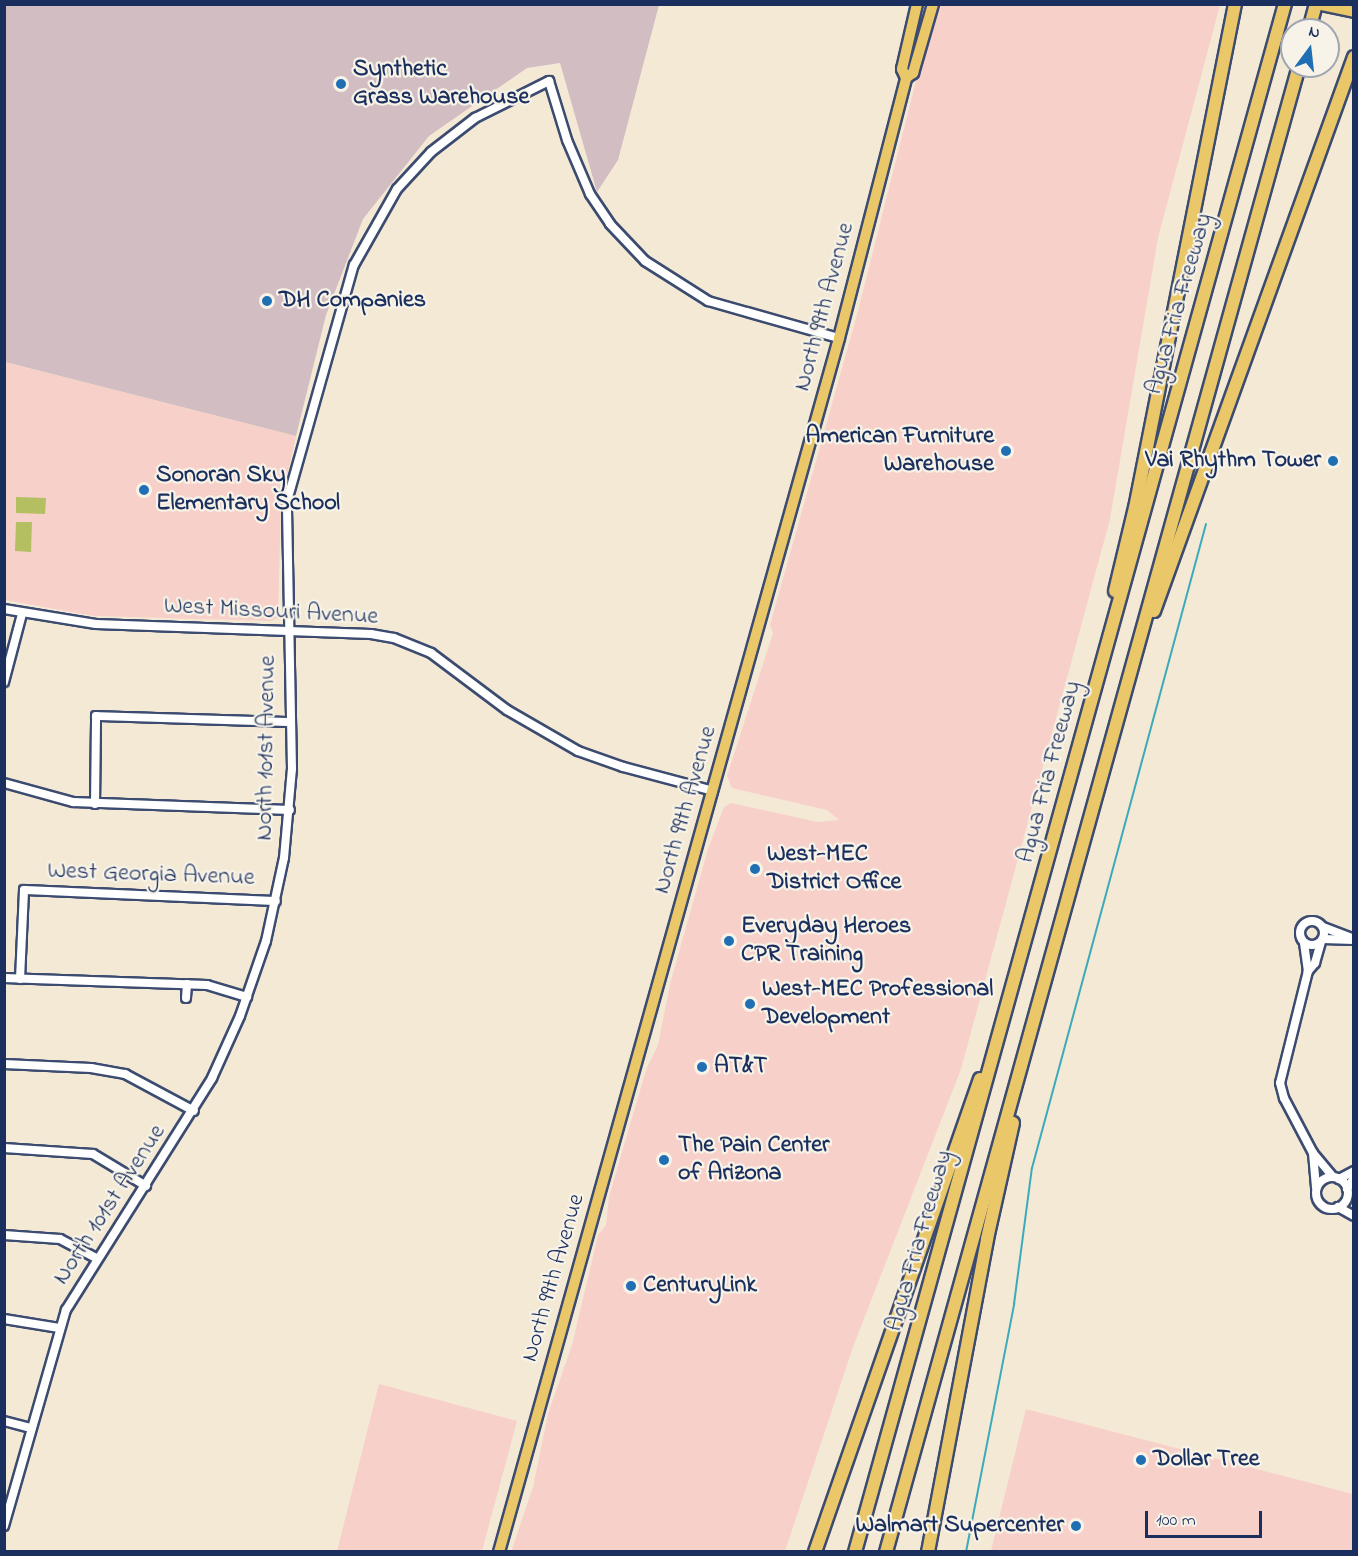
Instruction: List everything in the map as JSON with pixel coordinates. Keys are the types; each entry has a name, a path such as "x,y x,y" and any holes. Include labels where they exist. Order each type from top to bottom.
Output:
{"highway":[{"path":"1102,661 1234,4"},
{"name":"Agua Fria Freeway","path":"855,1551 1284,7"},
{"path":"1132,668 1195,504 1353,57"},
{"name":"Agua Fria Freeway","path":"886,1551 1296,78"},
{"path":"814,1551 974,1095 1001,1031"},
{"path":"928,1551 1029,1039"}],"main road":[{"name":"North 99th Avenue","path":"499,1551 839,338 906,78 902,69 917,4"},
{"name":"North 99th Avenue","path":"906,78 913,73 933,4"},
{"path":"1315,8 1353,12"}],"street":[{"name":"North 101st Avenue","path":"4,1526 7,1508 59,1328 96,1258 194,1111 222,1057 247,997 276,901 290,810 291,722 286,514 290,486 340,308 366,239 397,189 431,152 494,106 549,81 567,140 590,194 610,224 645,261 708,301 839,338"},
{"name":"West Missouri Avenue","path":"4,609 22,614 96,624 371,634 418,646 524,721 578,751 623,767 713,791"},
{"path":"4,682 22,614"},
{"path":"95,804 96,716 291,722"},
{"path":"4,783 53,799 95,804 290,810"},
{"name":"West Georgia Avenue","path":"20,979 24,890 276,901"},
{"path":"1353,939 1323,927 1315,921 1304,923 1299,933 1304,943 1308,971 1280,1083 1284,1098 1313,1153 1348,1192 1353,1203"},
{"path":"1308,971 1315,963 1322,940 1323,927"},
{"path":"1304,943 1311,946 1322,940 1353,939"},
{"path":"4,978 187,984 215,987 247,997"},
{"path":"186,998 187,984"},
{"path":"4,1064 116,1072 144,1082 194,1111"},
{"path":"4,1148 93,1154 146,1186"},
{"path":"1313,1153 1320,1203 1328,1208 1338,1207 1353,1216"},
{"path":"1317,1189 1322,1181 1353,1171"},
{"path":"1338,1207 1348,1192 1353,1178"},
{"path":"4,1235 60,1239 96,1258"},
{"path":"4,1319 59,1328"},
{"path":"4,1421 30,1428"}],"shaded area":[{"path":"4,5 659,5 618,160 597,192 560,63 527,68 429,136 363,219 326,315 296,436 5,362"},
{"path":"941,5 1220,5 1158,238 1110,519 961,1069 853,1347 785,1551 511,1552 533,1487 548,1414 572,1345 598,1235 606,1225 609,1197 646,1070 658,1045 670,984 708,849 724,807 731,803 818,822 839,820 827,810 732,788 727,776 773,633 770,625 858,311 924,49"},
{"name":"Sonoran Sky Elementary School","path":"4,362 296,436 281,503 278,618 271,621 94,616 5,600"},
{"path":"379,1384 517,1421 482,1551 337,1551"},
{"path":"1026,1409 1353,1494 1353,1551 991,1551"}],"green space":[{"path":"16,497 46,498 45,514 16,513"},
{"path":"16,522 32,522 31,552 15,551"}],"waterway":[{"path":"966,1552 1014,1304 1032,1168 1206,524"}],"place":[{"name":"Synthetic Grass Warehouse","path":"341,84"},
{"name":"DH Companies","path":"267,301"},
{"name":"American Furniture Warehouse","path":"1006,451"},
{"name":"Vai Rhythm Tower","path":"1333,461"},
{"name":"Sonoran Sky Elementary School","path":"144,490"},
{"name":"West-MEC District Office","path":"755,869"},
{"name":"Everyday Heroes CPR Training","path":"729,941"},
{"name":"West-MEC Professional Development","path":"750,1004"},
{"name":"AT&T","path":"702,1067"},
{"name":"The Pain Center of Arizona","path":"664,1160"},
{"name":"CenturyLink","path":"631,1286"},
{"name":"Dollar Tree","path":"1141,1460"},
{"name":"Walmart Supercenter","path":"1076,1526"}]}
